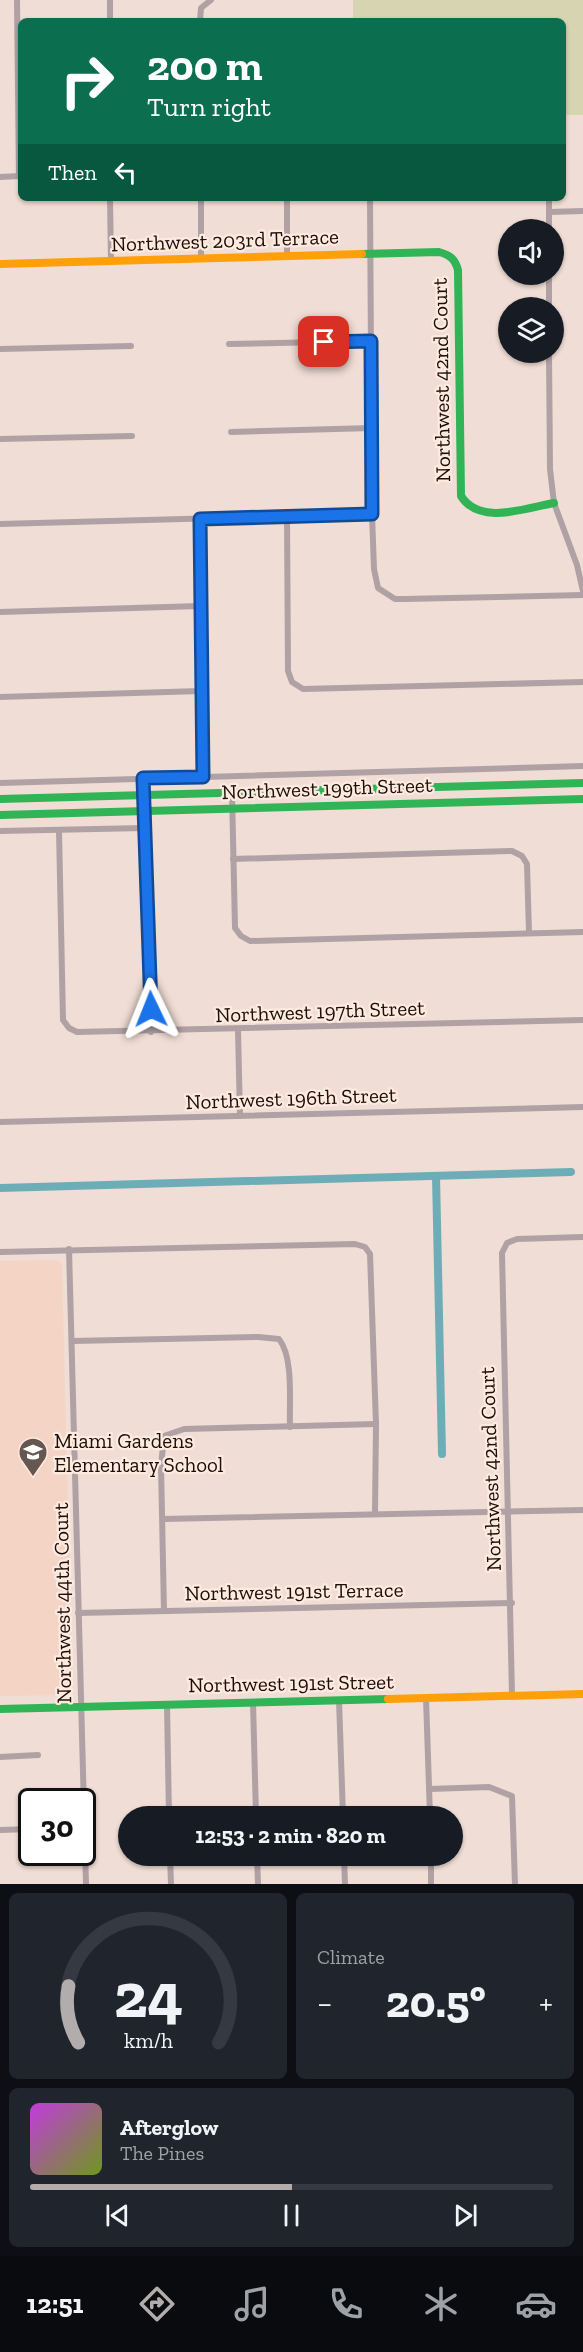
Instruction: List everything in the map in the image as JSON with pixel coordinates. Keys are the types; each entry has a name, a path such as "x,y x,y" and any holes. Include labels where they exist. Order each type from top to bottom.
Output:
{"street":[{"path":"17,0 18,59"},
{"path":"110,0 110,18"},
{"path":"200,18 201,8 211,0"},
{"path":"0,177 18,176"},
{"path":"110,201 111,261"},
{"path":"201,201 201,258"},
{"path":"287,201 287,256"},
{"path":"370,201 372,514 374,569 378,588 394,599 583,593 577,565 554,503 549,469 549,363"},
{"path":"549,201 549,219"},
{"path":"549,212 583,211"},
{"name":"Northwest 203rd Terrace","path":"0,264 439,252 450,254"},
{"name":"Northwest 42nd Court","path":"450,254 455,258 458,270 461,496 467,506 480,512 554,503"},
{"path":"229,344 371,341"},
{"path":"0,349 131,346"},
{"path":"231,432 372,428"},
{"path":"0,439 132,436"},
{"path":"0,524 372,514"},
{"path":"287,517 288,670 292,682 303,689 583,682"},
{"path":"200,519 203,777"},
{"path":"0,612 200,606"},
{"path":"0,697 201,691"},
{"path":"0,783 583,766"},
{"path":"143,778 151,1032"},
{"name":"Northwest 199th Street","path":"0,799 583,783"},
{"path":"232,793 235,928 241,936 250,941 583,932"},
{"name":"Northwest 199th Street","path":"0,815 583,799"},
{"path":"0,831 144,828"},
{"name":"Northwest 197th Street","path":"59,831 63,1020 69,1028 77,1032 238,1030 583,1020"},
{"path":"233,859 512,851 522,856 527,864 529,933"},
{"path":"238,1030 240,1116"},
{"name":"Northwest 196th Street","path":"0,1122 583,1107"},
{"name":"Northwest 42nd Court","path":"512,1695 512,1603 502,1254 507,1243 516,1239 583,1238"},
{"path":"0,1252 355,1244 365,1247 370,1254 376,1424 375,1514"},
{"name":"Northwest 44th Court","path":"69,1250 86,1884"},
{"path":"73,1341 258,1337 279,1339 286,1347 290,1427"},
{"path":"164,1611 161,1466 164,1436 184,1429 376,1424"},
{"path":"163,1519 583,1510"},
{"name":"Northwest 191st Terrace","path":"78,1613 512,1603"},
{"name":"Northwest 191st Street","path":"0,1709 583,1694"},
{"path":"426,1698 430,1806"},
{"path":"339,1700 343,1806"},
{"path":"253,1702 256,1806"},
{"path":"167,1704 169,1806"},
{"path":"0,1757 38,1755"},
{"path":"429,1789 489,1787 513,1796 515,1884"},
{"path":"0,1830 18,1829"},
{"path":"170,1866 171,1884"},
{"path":"257,1866 258,1884"},
{"path":"344,1866 345,1884"},
{"path":"431,1866 431,1884"}],"shaded area":[{"path":"353,0 583,0 583,115 566,115 566,18 353,18"},
{"name":"Miami Gardens Elementary School","path":"0,1261 59,1261 62,1266 72,1687 64,1695 0,1696"}],"waterway":[{"path":"0,1188 571,1172"},
{"path":"436,1176 442,1454"}],"traffic: fast":[{"path":"362,254 439,252 452,258 457,266 461,496 469,505 491,513 517,511 554,503"},
{"path":"0,799 583,783"},
{"path":"0,815 583,799"},
{"path":"0,1709 388,1699"}],"traffic: slow":[{"path":"0,264 362,254"},
{"path":"388,1699 583,1694"}],"place":[{"name":"Miami Gardens Elementary School","path":"33,1478"}],"route":[{"path":"151,1009 143,778 203,777 200,519 372,514 371,341 324,342"}]}
